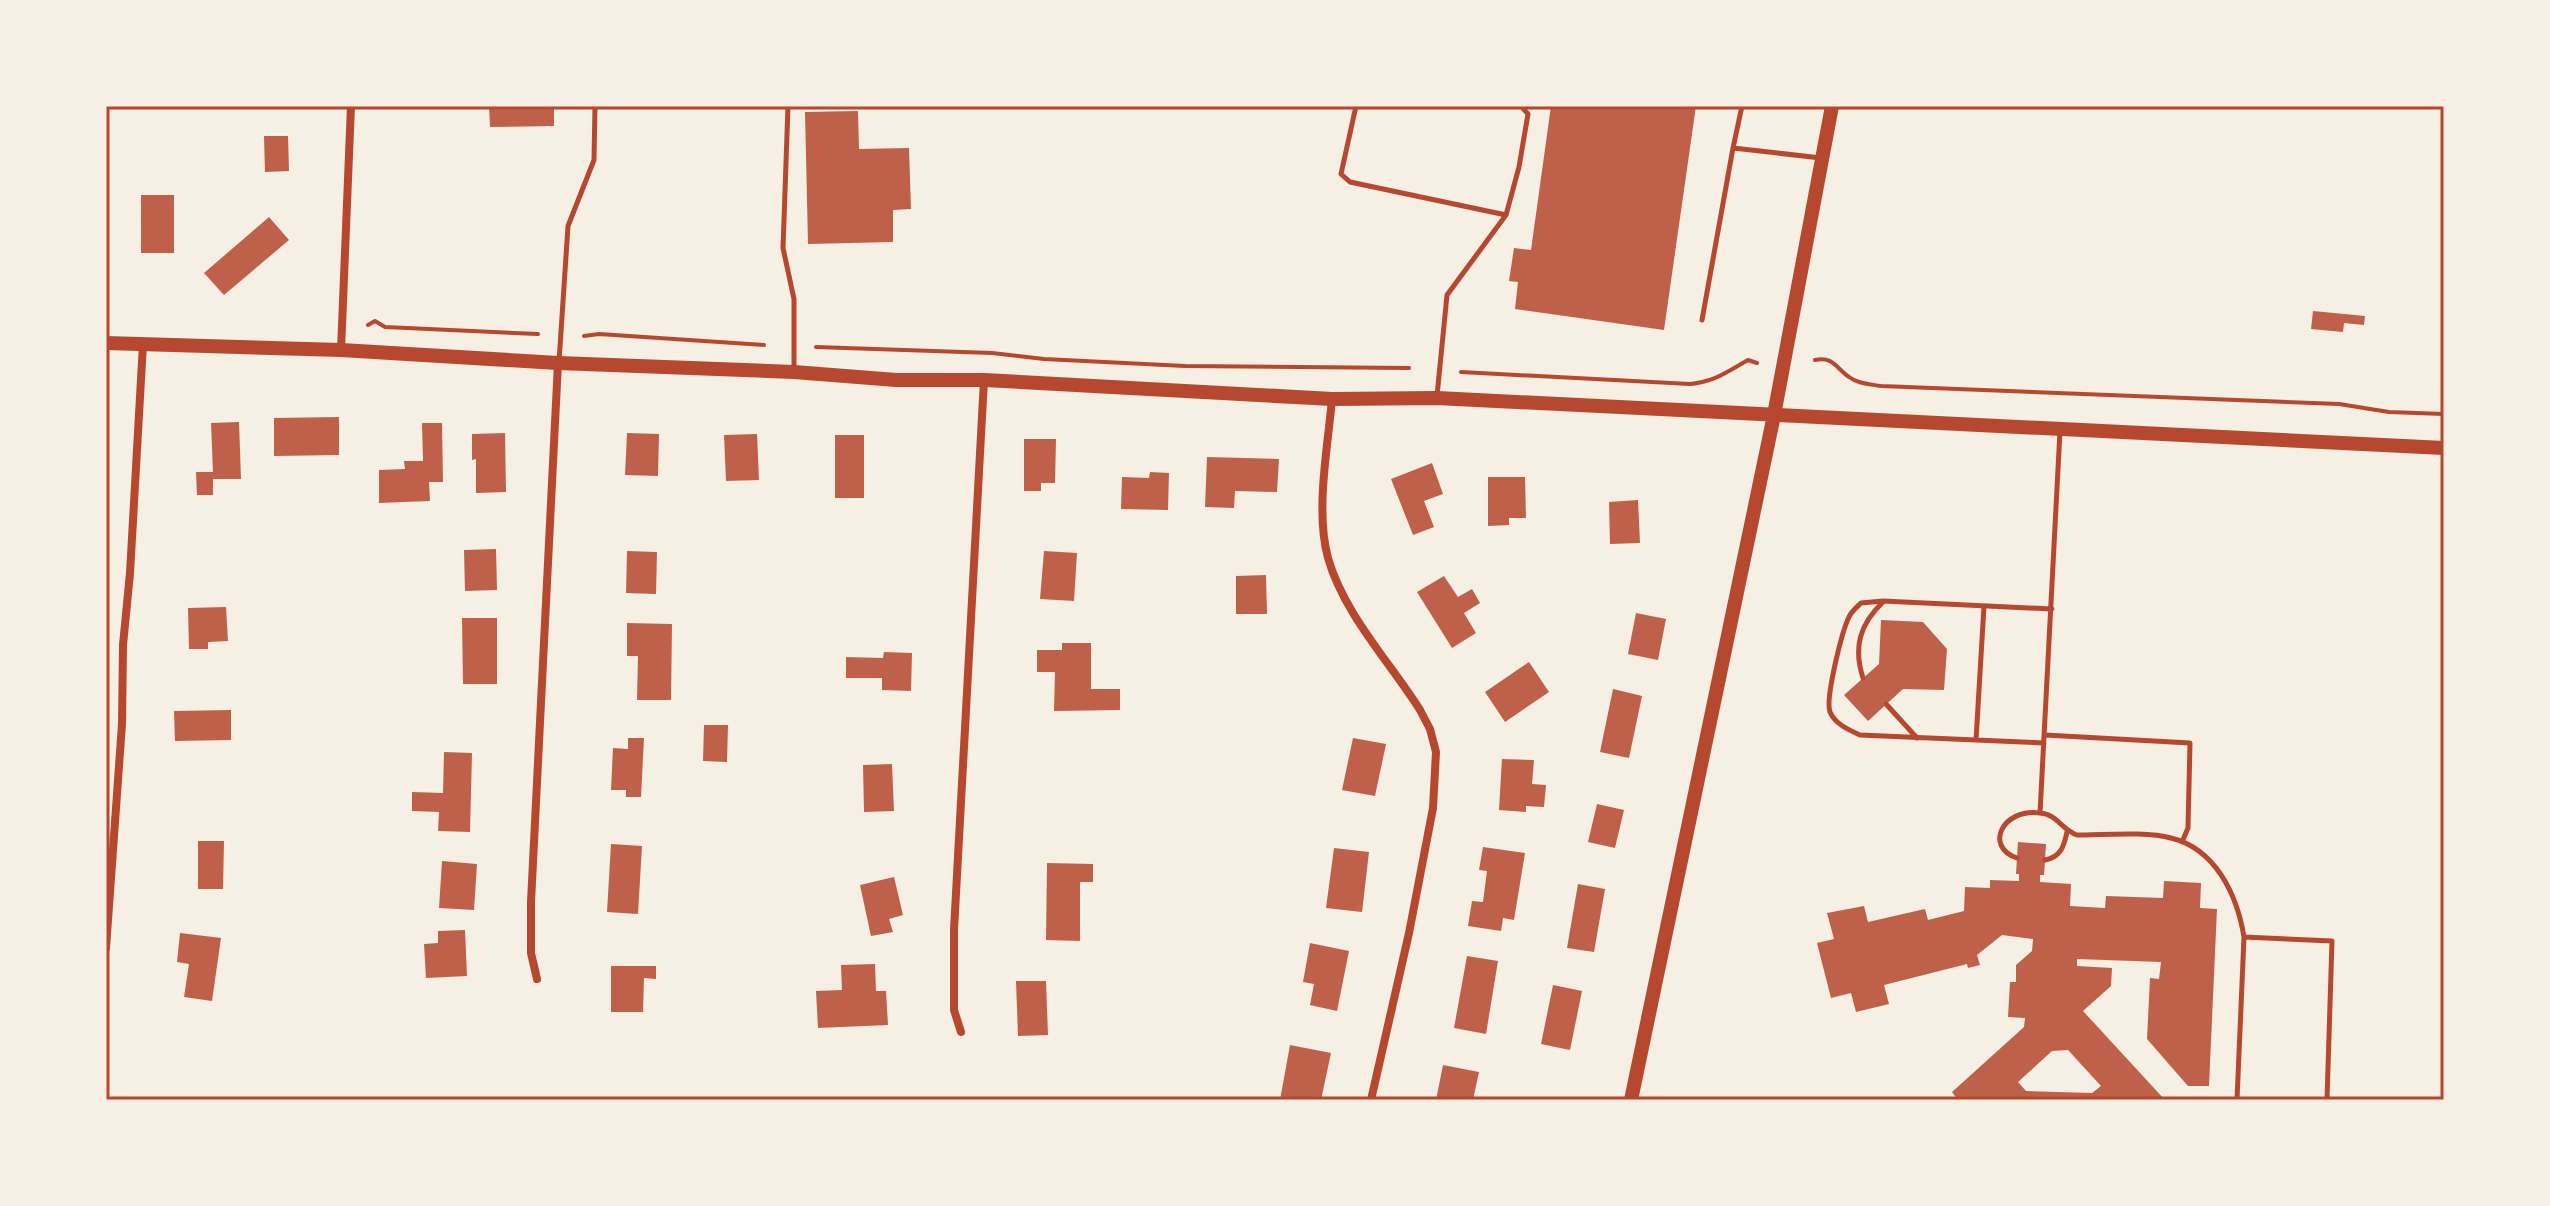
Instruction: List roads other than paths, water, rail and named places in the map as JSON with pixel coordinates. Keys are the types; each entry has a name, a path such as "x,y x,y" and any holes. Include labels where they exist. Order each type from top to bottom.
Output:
{"main road":[{"path":"1631,1100 1774,415 1832,106"},
{"path":"106,343 341,350 558,363 794,372 896,380 984,380 1332,399 1437,398 2444,448"}],"street":[{"path":"341,350 351,106"},
{"path":"106,948 143,344"},
{"path":"537,979 531,953 531,902 558,363"},
{"path":"961,1032 954,1010 954,930 984,380"},
{"path":"1332,399 1324,513 1328,556 1346,600 1420,710 1430,729 1436,752 1430,823 1371,1100"}],"lane":[{"path":"558,363 568,226 594,160 595,106"},
{"path":"788,106 783,248 794,299 794,372"},
{"path":"1356,106 1341,174 1350,182 1506,215"},
{"path":"1437,398 1447,295 1506,215 1519,167 1528,114 1521,106"},
{"path":"1702,320 1742,106"},
{"path":"1733,148 1822,158"},
{"path":"2040,813 2060,430"},
{"path":"2044,743 1860,735 1841,726 1830,713 1829,700 1841,639 1849,615 1861,603 1883,601 2052,609"},
{"path":"1863,678 1859,646 1867,617 1883,601"},
{"path":"1975,740 1984,606"},
{"path":"1886,704 1917,738"},
{"path":"2045,735 2190,743 2188,828 2182,842"},
{"path":"2017,858 2008,855 2002,848 2000,837 2003,825 2012,816 2040,813 2051,815 2067,832 2077,835 2170,837 2203,854 2223,875 2241,917 2244,937 2237,1100"},
{"path":"2045,860 2057,856 2063,849 2067,832"},
{"path":"2244,937 2332,941 2327,1100"}]}
